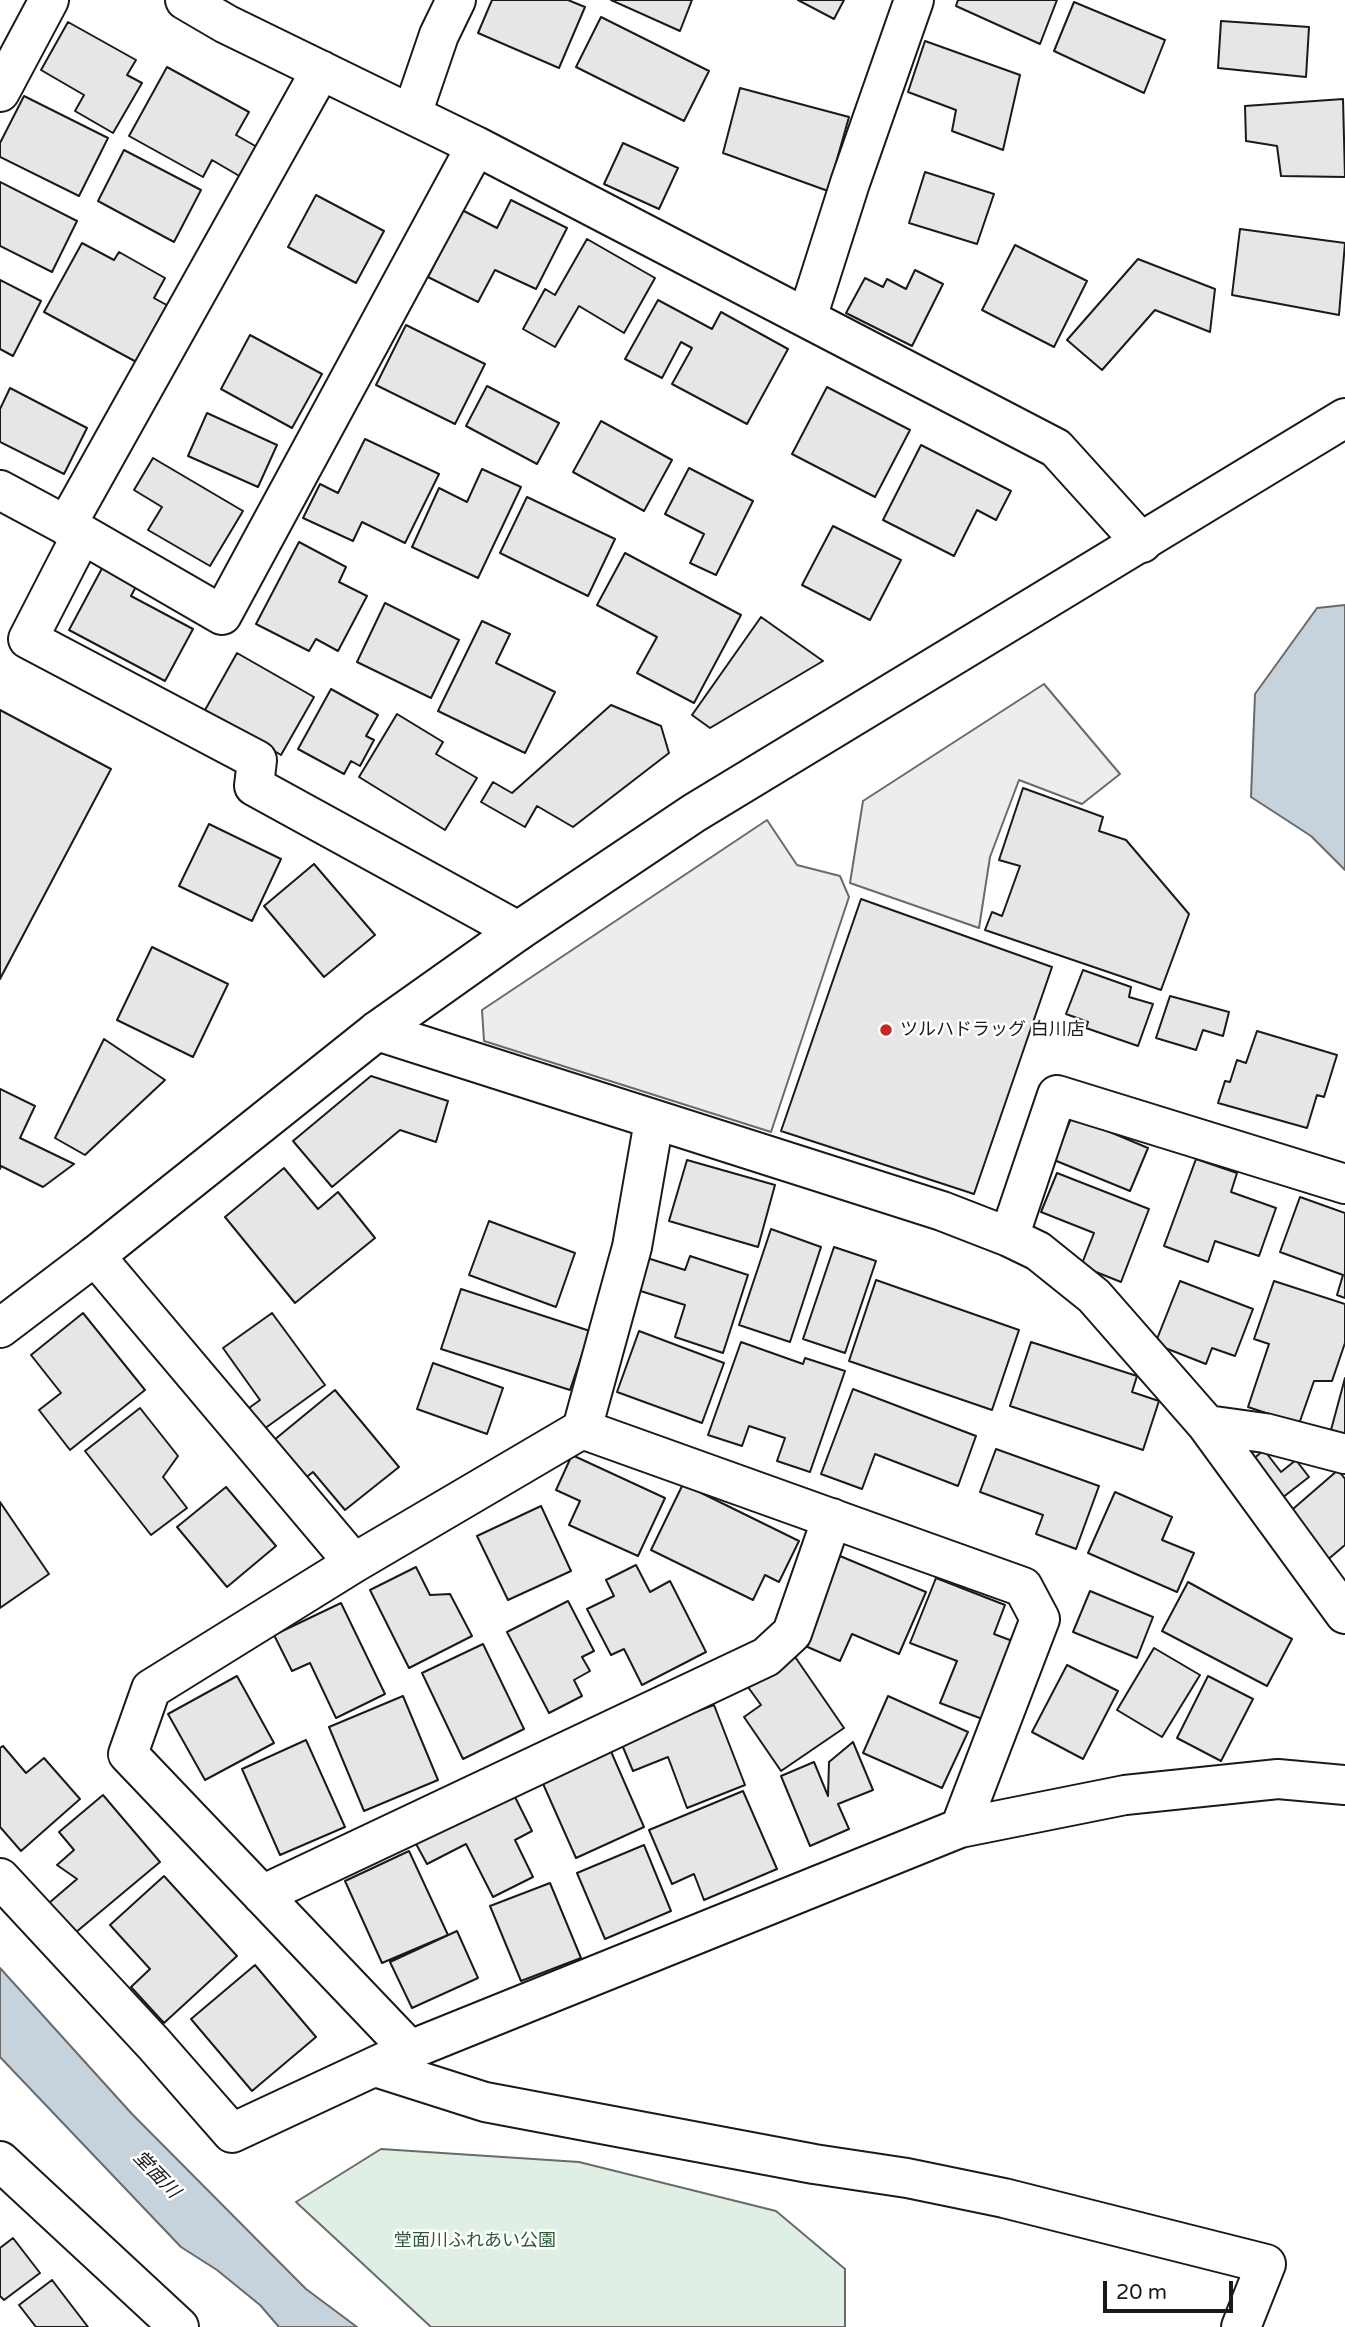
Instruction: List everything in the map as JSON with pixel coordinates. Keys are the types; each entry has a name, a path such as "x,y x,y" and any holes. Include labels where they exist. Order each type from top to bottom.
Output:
{"street":[{"path":"0,92 49,0"},
{"path":"184,0 226,24 476,146 1056,448 1142,543"},
{"path":"412,114 439,35 456,0"},
{"path":"807,318 850,183 915,0"},
{"path":"321,70 74,530 28,639 257,760 254,786 518,931"},
{"path":"0,490 222,615 476,146"},
{"path":"0,1328 95,1256 377,1031 518,931 694,813 1345,418"},
{"path":"377,1031 942,1211 1038,1251 1094,1296 1207,1425 1345,1614"},
{"path":"1009,1237 1057,1095 1345,1184"},
{"path":"410,2050 128,1754 151,1689 354,1563 582,1429 632,1247 654,1121"},
{"path":"95,1256 354,1563"},
{"path":"1207,1425 1265,1433 1345,1454"},
{"path":"582,1429 1023,1587 1040,1619 960,1829"},
{"path":"262,1895 766,1657 792,1633 832,1518"},
{"path":"0,1878 154,2044 232,2133 410,2050 960,1829 1125,1795 1278,1779 1345,1785"},
{"path":"375,2067 485,2102 1004,2198 1266,2264 1241,2327"},
{"path":"0,2161 179,2327"}],"green space":[{"name":"堂面川ふれあい公園","path":"381,2149 579,2162 776,2211 845,2269 845,2327 431,2327 296,2202"}],"shaded area":[{"path":"1044,684 1120,774 1082,804 1019,780 990,857 979,928 850,883 863,801"},
{"path":"767,820 797,865 840,876 849,897 771,1132 484,1041 482,1010"}],"water":[{"path":"1345,605 1345,870 1311,836 1251,797 1255,694 1317,608"},
{"name":"堂面川","path":"0,1968 132,2114 306,2289 357,2327 279,2327 260,2305 217,2270 181,2247 0,2057"}],"building":[{"path":"492,0 568,0 585,7 559,68 478,33"},
{"path":"611,0 692,0 680,31"},
{"path":"798,0 844,0 834,19"},
{"path":"958,0 1057,0 1040,44 956,6"},
{"path":"1074,2 1165,40 1144,93 1054,51"},
{"path":"601,17 709,71 684,121 576,67"},
{"path":"1221,21 1309,27 1306,77 1218,68"},
{"path":"68,22 136,60 127,75 142,83 113,133 75,111 84,95 41,70"},
{"path":"925,41 1020,75 1003,150 952,131 956,110 908,92"},
{"path":"167,67 249,112 236,135 257,147 241,177 212,160 203,177 129,136"},
{"path":"740,88 849,117 828,191 723,153"},
{"path":"24,96 108,138 79,196 0,157 0,143"},
{"path":"1343,99 1345,177 1281,176 1277,146 1246,141 1245,106"},
{"path":"623,143 678,168 659,209 604,184"},
{"path":"124,150 201,190 174,242 98,201"},
{"path":"925,172 994,194 977,244 909,223"},
{"path":"0,182 77,221 52,272 0,246"},
{"path":"316,195 384,231 356,283 288,247"},
{"path":"511,200 567,228 536,289 495,270 478,302 428,277 462,210 497,228"},
{"path":"1240,229 1345,243 1339,315 1232,295"},
{"path":"587,239 655,278 624,333 579,306 555,347 523,329 545,289 555,295"},
{"path":"82,243 114,260 119,252 165,278 154,298 172,308 142,365 44,312"},
{"path":"1015,245 1087,281 1054,347 982,310"},
{"path":"1138,259 1215,289 1210,332 1155,310 1102,370 1067,340"},
{"path":"915,270 943,284 912,346 846,313 865,278 883,287 887,279 906,289"},
{"path":"0,280 41,301 13,356 0,349"},
{"path":"658,300 712,329 721,312 788,349 747,424 672,384 692,348 681,342 662,378 625,359"},
{"path":"406,325 485,364 455,424 376,385"},
{"path":"250,335 322,374 292,428 221,389"},
{"path":"487,386 559,423 537,464 466,426"},
{"path":"827,387 910,430 875,497 792,454"},
{"path":"10,388 87,428 64,474 0,442 0,409"},
{"path":"207,413 277,445 258,487 188,456"},
{"path":"601,421 672,460 644,511 573,472"},
{"path":"365,439 439,474 405,543 362,522 353,541 303,518 320,484 338,493"},
{"path":"921,445 1011,491 996,520 977,510 954,556 883,520"},
{"path":"153,458 243,511 210,566 148,530 162,507 134,490"},
{"path":"689,468 753,501 716,575 690,563 704,534 665,514"},
{"path":"482,469 521,487 478,578 412,547 439,488 467,502"},
{"path":"527,497 615,539 588,596 500,553"},
{"path":"833,526 901,560 870,620 802,585"},
{"path":"299,542 346,567 339,582 367,596 338,651 316,639 309,651 256,624"},
{"path":"625,553 741,615 694,703 637,673 657,637 597,605"},
{"path":"107,559 141,577 131,596 193,629 165,681 69,630"},
{"path":"385,603 459,640 431,698 357,662"},
{"path":"761,617 823,661 710,728 692,715"},
{"path":"482,621 510,634 496,663 555,692 525,753 438,711"},
{"path":"237,653 314,697 281,755 205,710"},
{"path":"331,689 378,715 366,736 374,740 360,766 351,761 344,774 298,749"},
{"path":"611,705 661,726 669,753 573,827 537,806 525,827 481,802 493,782 512,793"},
{"path":"0,710 111,769 0,979"},
{"path":"397,714 443,742 436,754 477,778 445,830 359,777"},
{"path":"1023,788 1103,817 1099,831 1126,840 1189,914 1161,990 985,930 992,912 1002,916 1020,866 999,860"},
{"path":"209,824 281,859 252,921 179,886"},
{"path":"314,864 375,935 324,977 264,906"},
{"path":"861,899 1052,967 974,1194 781,1131"},
{"path":"152,947 228,984 193,1057 117,1020"},
{"path":"1083,970 1131,987 1129,997 1153,1004 1138,1046 1086,1028 1088,1022 1066,1014"},
{"path":"1170,996 1229,1012 1223,1036 1203,1030 1196,1050 1156,1038"},
{"path":"1257,1031 1337,1055 1324,1097 1317,1095 1307,1128 1218,1103 1225,1081 1230,1082 1237,1060 1246,1063"},
{"path":"104,1039 165,1080 85,1155 55,1138"},
{"path":"371,1076 448,1101 436,1142 400,1130 332,1187 293,1141"},
{"path":"0,1089 35,1106 20,1138 74,1164 43,1187 1,1166 0,1169"},
{"path":"1072,1116 1148,1148 1130,1191 1054,1160"},
{"path":"1196,1159 1237,1173 1231,1192 1276,1208 1259,1256 1215,1241 1208,1262 1164,1246"},
{"path":"687,1160 775,1185 758,1247 669,1221"},
{"path":"284,1168 318,1209 338,1192 375,1238 295,1303 225,1217"},
{"path":"1057,1173 1149,1209 1121,1282 1081,1266 1094,1233 1041,1212"},
{"path":"1300,1197 1345,1213 1345,1298 1337,1295 1343,1275 1280,1252"},
{"path":"489,1221 575,1253 556,1307 469,1275"},
{"path":"771,1229 821,1247 790,1342 739,1325"},
{"path":"834,1247 876,1261 845,1353 803,1339"},
{"path":"641,1256 685,1270 690,1256 748,1275 723,1353 675,1337 685,1305 631,1288"},
{"path":"876,1280 1019,1330 992,1410 849,1361"},
{"path":"1180,1281 1253,1309 1235,1356 1212,1348 1206,1364 1155,1344"},
{"path":"1274,1281 1345,1304 1345,1343 1332,1381 1314,1381 1299,1424 1248,1407 1269,1344 1254,1339"},
{"path":"461,1289 590,1331 570,1390 441,1349"},
{"path":"83,1313 145,1390 70,1450 39,1410 61,1393 31,1355"},
{"path":"272,1313 325,1385 264,1429 249,1408 260,1400 223,1348"},
{"path":"639,1331 724,1363 702,1423 617,1392"},
{"path":"741,1342 803,1364 805,1358 845,1371 810,1472 777,1461 785,1438 749,1426 742,1446 708,1435"},
{"path":"1031,1342 1137,1376 1132,1392 1159,1401 1143,1450 1010,1406"},
{"path":"433,1363 503,1388 487,1434 417,1409"},
{"path":"1345,1378 1345,1434 1331,1430"},
{"path":"853,1389 976,1436 958,1486 875,1454 862,1489 821,1474"},
{"path":"335,1390 399,1467 345,1510 313,1472 299,1483 268,1445"},
{"path":"140,1408 178,1456 163,1477 187,1508 151,1535 85,1451"},
{"path":"996,1449 1099,1486 1076,1549 1036,1534 1043,1515 980,1492"},
{"path":"1264,1450 1281,1472 1296,1460 1309,1477 1282,1498 1252,1460"},
{"path":"572,1455 665,1498 638,1556 569,1525 580,1501 556,1490"},
{"path":"1338,1470 1345,1479 1345,1545 1325,1562 1286,1515"},
{"path":"683,1484 799,1541 779,1582 765,1575 753,1600 651,1550"},
{"path":"226,1487 276,1546 227,1587 177,1527"},
{"path":"1115,1492 1172,1517 1162,1540 1194,1553 1177,1592 1088,1553"},
{"path":"0,1502 49,1574 0,1608"},
{"path":"541,1506 571,1571 508,1600 477,1536"},
{"path":"840,1556 926,1592 899,1654 852,1634 840,1661 803,1645"},
{"path":"636,1565 650,1592 670,1581 706,1652 642,1685 624,1649 611,1655 587,1609 614,1596 606,1580"},
{"path":"416,1567 430,1595 450,1594 472,1636 409,1668 370,1590"},
{"path":"936,1578 1005,1605 994,1634 1015,1642 985,1720 940,1703 957,1661 910,1643"},
{"path":"1188,1582 1292,1639 1267,1686 1162,1631"},
{"path":"1090,1591 1153,1617 1137,1658 1073,1632"},
{"path":"568,1601 594,1651 582,1657 590,1671 574,1680 582,1696 549,1713 507,1632"},
{"path":"341,1603 385,1694 336,1718 310,1663 292,1671 274,1635"},
{"path":"483,1644 524,1729 463,1759 422,1673"},
{"path":"1154,1648 1200,1675 1162,1737 1117,1710"},
{"path":"791,1651 844,1728 781,1771 744,1717 761,1705 745,1683"},
{"path":"1067,1665 1118,1691 1083,1759 1032,1732"},
{"path":"237,1676 274,1743 205,1780 168,1714"},
{"path":"1208,1676 1253,1699 1221,1761 1177,1738"},
{"path":"403,1696 438,1780 364,1811 329,1727"},
{"path":"888,1696 968,1732 942,1788 863,1753"},
{"path":"714,1705 745,1785 687,1808 668,1757 633,1771 620,1740"},
{"path":"306,1740 345,1827 280,1855 242,1769"},
{"path":"853,1742 873,1790 838,1804 849,1829 810,1846 781,1776 814,1762 828,1796 829,1762"},
{"path":"3,1746 26,1773 44,1758 80,1799 21,1851 0,1827 0,1748"},
{"path":"609,1747 644,1827 576,1858 540,1777"},
{"path":"743,1791 777,1869 704,1900 694,1874 672,1884 649,1830"},
{"path":"513,1793 532,1831 515,1840 533,1877 493,1897 466,1844 427,1864 415,1842"},
{"path":"103,1795 160,1862 75,1933 49,1903 77,1879 57,1865 74,1850 59,1832"},
{"path":"644,1845 671,1911 605,1939 577,1873"},
{"path":"409,1851 448,1935 382,1963 345,1881"},
{"path":"164,1876 237,1956 164,2023 131,1987 150,1969 110,1925"},
{"path":"550,1883 581,1958 521,1981 490,1906"},
{"path":"457,1931 478,1978 412,2008 390,1962"},
{"path":"255,1965 316,2037 252,2091 191,2019"},
{"path":"13,2238 40,2273 4,2300 0,2296 0,2248"},
{"path":"52,2280 88,2327 36,2327 19,2305"}],"place":[{"name":"ツルハドラッグ 白川店","path":"886,1030"}]}
